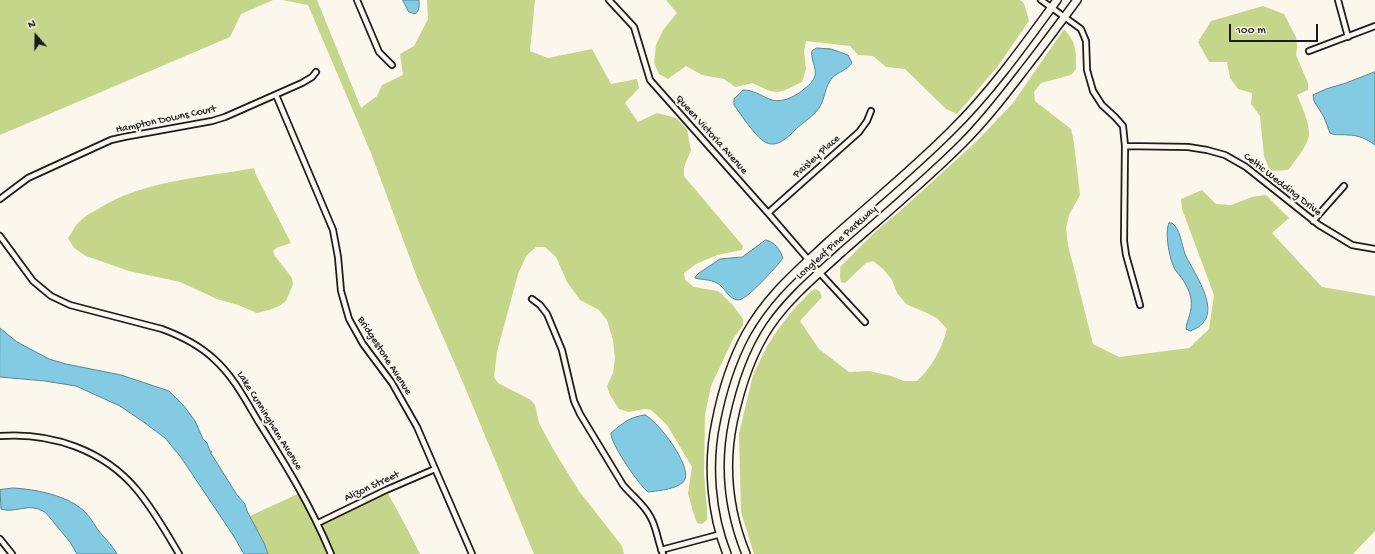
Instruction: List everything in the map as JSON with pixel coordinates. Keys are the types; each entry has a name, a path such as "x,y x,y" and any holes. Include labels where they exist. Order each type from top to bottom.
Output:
{"main road":[{"name":"Longleaf Pine Parkway","path":"727,554 715,508 712,454 715,424 727,378 738,350 759,314 781,286 951,131 987,92 1057,0"},
{"name":"Longleaf Pine Parkway","path":"746,554 737,529 732,505 729,477 730,434 736,406 753,356 770,326 793,297 819,272 963,143 1000,102 1077,0"}],"street":[{"path":"357,0 379,52 392,65"},
{"name":"Queen Victoria Avenue","path":"609,0 634,27 650,80 865,322"},
{"path":"1041,0 1081,29 1085,36 1087,70 1093,91 1102,105 1123,126 1125,146 1125,248 1140,305"},
{"path":"1338,0 1348,37"},
{"path":"1309,51 1375,26"},
{"name":"Hampton Downs Court","path":"0,199 28,178 111,140 212,121 276,95 308,80 316,72"},
{"name":"Bridgestone Avenue","path":"276,95 333,230 338,257 341,291 349,319 363,344 392,383 421,434 472,554"},
{"name":"Paisley Place","path":"768,213 859,132 867,121 871,111"},
{"name":"Celtic Wedding Drive","path":"1125,146 1188,147 1207,150 1225,156 1246,167 1313,221 1352,245 1375,249"},
{"path":"1313,221 1344,186"},
{"name":"Lake Cunningham Avenue","path":"0,236 33,281 51,296 70,305 176,334 196,345 214,358 234,381 298,485 318,523 331,554"},
{"path":"532,299 540,305 547,314 562,350 574,401 580,414 623,485 644,507 651,518 662,552 721,534"},
{"path":"0,436 23,435 53,440 81,449 108,464 137,490 154,513 179,554"},
{"name":"Alizon Street","path":"318,523 386,490 435,469"},
{"path":"0,539 12,554"}],"green space":[{"path":"0,0 273,0 241,14 230,37 0,135"},
{"path":"282,0 317,0 361,108 377,96 382,85 403,75 400,54 414,46 428,19 427,0 535,0 530,51 548,58 592,49 611,84 637,79 639,88 625,103 638,122 657,113 676,118 687,129 691,150 684,167 684,176 743,246 742,250 717,255 696,264 684,273 685,280 694,287 718,291 732,304 743,319 743,325 733,339 711,386 705,415 704,474 707,520 702,524 697,523 688,493 692,467 667,425 651,410 645,409 628,412 619,409 610,395 607,386 613,373 615,358 613,340 607,320 599,310 580,300 567,282 556,257 545,247 536,247 526,256 518,274 497,352 494,377 498,383 531,400 535,405 539,423 553,449 579,491 622,546 624,554 534,554 464,385 418,280 371,153 308,5"},
{"path":"666,0 1020,0 1024,3 1029,21 998,66 957,114 946,109 905,69 886,67 873,56 858,55 850,46 806,41 804,51 806,69 802,82 778,92 773,92 753,83 735,87 724,79 702,75 686,66 668,79 659,74 654,63 656,45 663,30 677,13"},
{"path":"1263,6 1284,14 1296,37 1296,55 1308,83 1308,90 1297,95 1305,114 1309,135 1300,154 1288,170 1270,171 1264,156 1260,116 1251,104 1252,93 1238,89 1230,78 1227,62 1209,62 1198,42 1211,21"},
{"path":"1064,29 1074,43 1076,69 1071,75 1041,83 1034,92 1035,101 1071,129 1080,195 1069,215 1066,228 1068,245 1093,344 1119,357 1189,348 1209,329 1214,295 1182,209 1181,199 1202,190 1216,204 1231,205 1252,197 1266,195 1289,218 1272,233 1322,287 1375,296 1375,531 1353,554 754,554 741,512 739,434 753,375 767,346 794,309 811,291 816,289 820,292 822,297 800,321 819,349 849,372 869,371 891,376 904,381 917,381 922,376 936,357 947,329 938,319 906,304 897,293 892,280 883,269 873,261 866,263 845,283 841,282 840,267 876,231 976,142 1013,103"},
{"path":"254,168 256,175 291,243 276,248 273,251 275,256 292,278 293,284 286,301 269,310 257,313 238,305 217,299 180,282 129,271 86,256 74,248 68,238 82,219 93,211 116,199 134,192 173,181"},
{"path":"386,490 420,554 268,554 250,516 302,492 317,523"}],"water":[{"path":"403,0 419,0 419,8 417,13 415,14 409,12"},
{"path":"817,48 831,49 848,55 852,63 832,78 819,108 814,114 782,141 775,144 766,143 756,134 734,105 734,99 743,90 778,101 796,95 812,82 815,76 812,51"},
{"path":"1375,72 1375,145 1366,139 1352,135 1330,133 1324,117 1314,101 1313,95"},
{"path":"1169,223 1172,223 1177,229 1185,254 1206,296 1208,307 1207,317 1201,325 1190,331 1186,329 1191,307 1191,299 1187,287 1176,271 1172,261 1167,240"},
{"path":"766,240 777,247 783,258 748,295 742,299 735,299 720,285 714,282 695,278 699,273 720,259 742,257"},
{"path":"0,328 17,342 49,359 121,375 169,391 184,406 195,421 203,439 212,452 210,453 237,495 245,504 268,554 244,554 180,456 165,438 120,406 76,386 45,381 0,377"},
{"path":"645,415 651,419 665,434 683,464 686,472 685,479 679,485 668,489 648,492 632,473 615,445 611,433 630,419"},
{"path":"13,488 50,494 68,500 76,505 83,510 117,554 77,554 70,542 46,513 34,508 12,510 1,509 0,490"}]}
